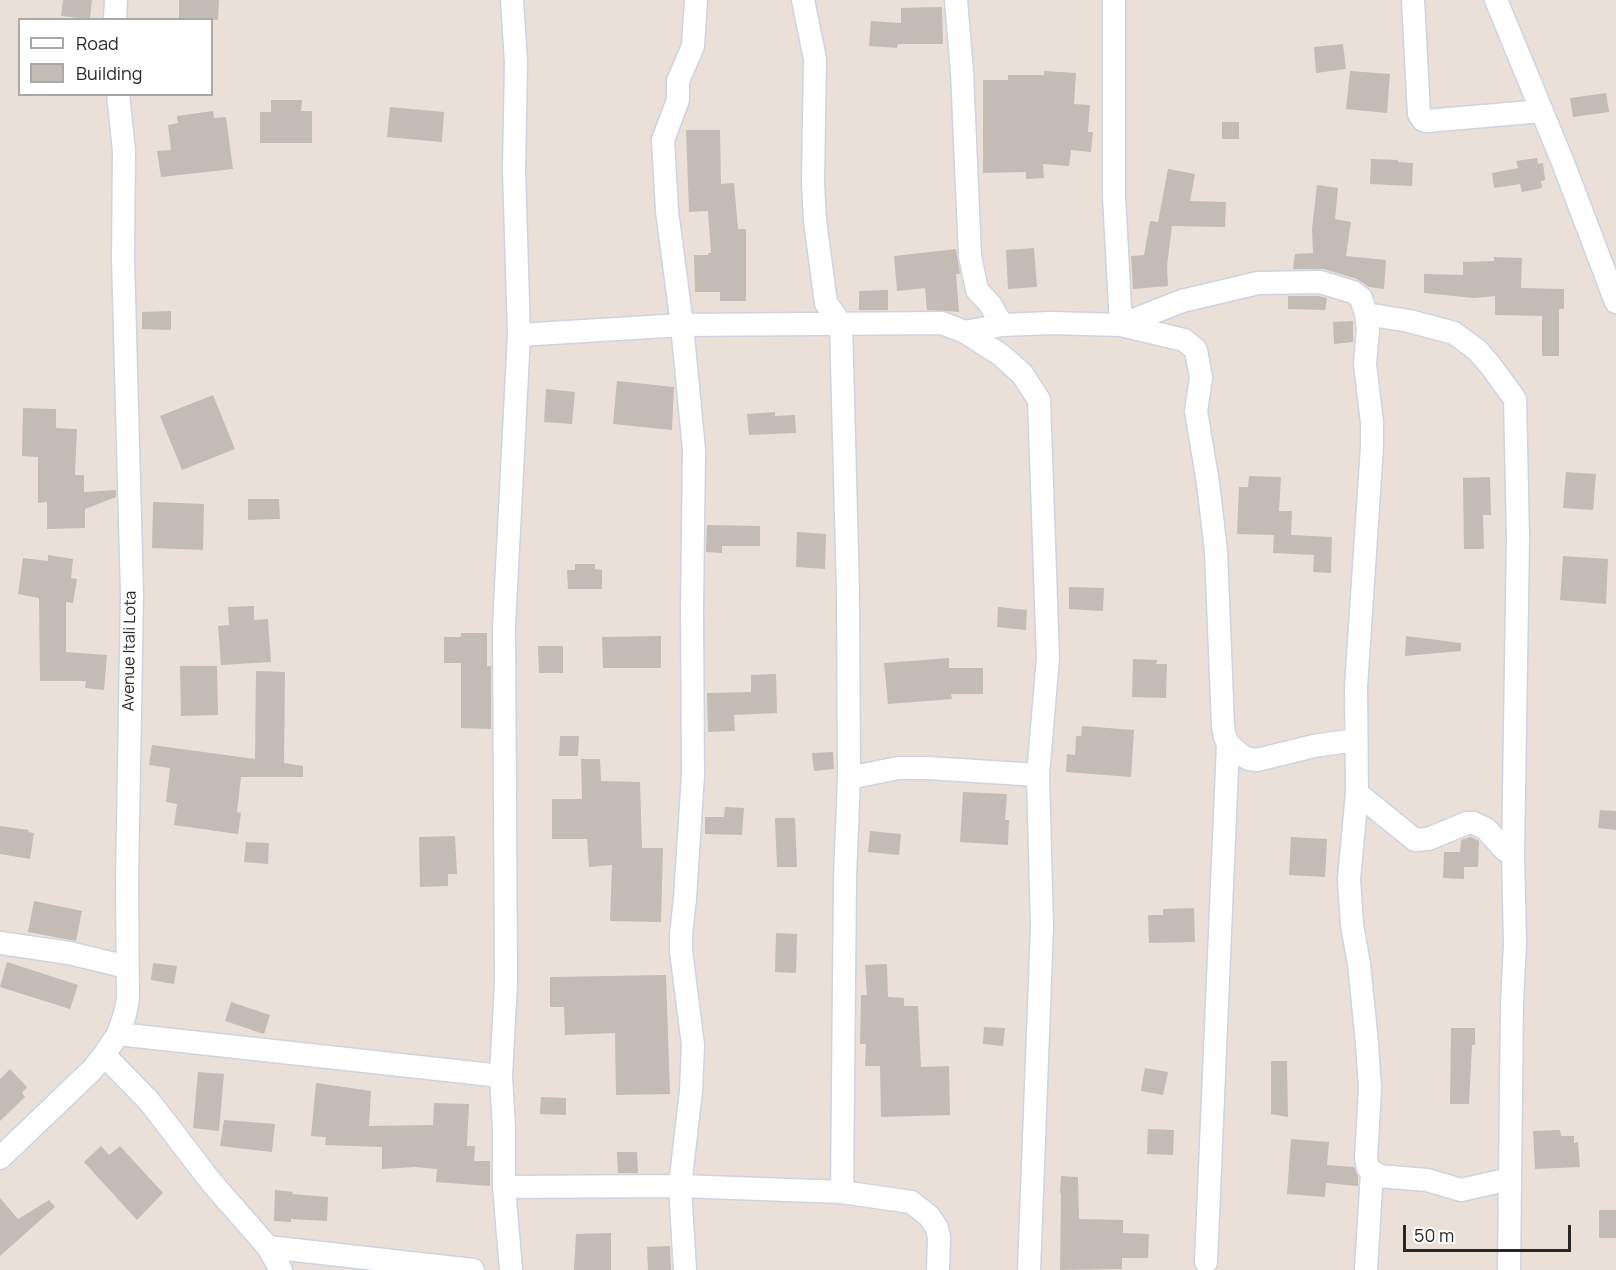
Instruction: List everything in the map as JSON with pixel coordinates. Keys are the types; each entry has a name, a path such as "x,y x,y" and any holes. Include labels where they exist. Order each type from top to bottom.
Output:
{"street":[{"path":"115,18 116,0"},
{"path":"511,1270 504,1187 501,1076 506,970 504,626 519,335 514,170 516,62 512,0"},
{"path":"685,1270 680,1186 693,1065 692,1035 681,951 693,775 694,450 682,325 667,211 663,140 678,99 678,81 693,46 696,0"},
{"path":"803,0 815,59 813,182 817,242 826,303 841,324 848,591 849,778 845,878 842,1192"},
{"path":"956,0 962,72 970,256 977,290 990,304 1002,325"},
{"path":"1114,0 1114,196 1121,325"},
{"path":"1413,0 1419,114 1423,120 1542,111"},
{"path":"1496,0 1616,302"},
{"name":"Avenue Itali Lota","path":"0,1158 92,1070 118,1034 128,999 129,713 132,594 123,281 124,151 118,96"},
{"path":"1121,325 1182,302 1258,283 1320,282 1353,292 1360,298 1366,314 1365,364 1372,423 1372,447 1356,687 1357,793 1349,887 1370,1088 1366,1159 1368,1168 1379,1176 1427,1180 1461,1190 1510,1179"},
{"path":"1366,314 1409,321 1454,333 1477,350 1490,364 1515,399 1518,537 1513,854 1515,944 1512,1003 1509,1270"},
{"path":"519,335 682,325 942,323 965,332 1001,355 1023,375 1039,400 1048,658 1038,776 1042,927 1029,1270"},
{"path":"965,332 1002,325 1051,323 1121,325 1184,340 1196,350 1201,378 1196,411 1216,551 1223,726 1228,744 1206,1262"},
{"path":"1228,744 1241,755 1257,760 1314,746 1355,740"},
{"path":"849,778 898,768 1038,776"},
{"path":"1357,793 1415,840 1428,839 1467,823 1474,823 1486,829 1505,850 1513,854"},
{"path":"0,943 69,953 127,967"},
{"path":"118,1034 501,1076"},
{"path":"104,1055 149,1101 212,1183 268,1247 281,1270"},
{"path":"1366,1270 1372,1172"},
{"path":"504,1187 680,1186 842,1192 911,1202 921,1208 937,1228 938,1270"},
{"path":"268,1247 473,1270"}],"building":[{"path":"63,0 92,0 90,18 61,16"},
{"path":"179,0 219,0 218,20 179,18"},
{"path":"942,7 943,44 898,44 897,48 869,46 871,21 901,23 901,8"},
{"path":"1343,44 1346,69 1316,73 1314,47"},
{"path":"1044,71 1076,73 1074,104 1090,105 1088,132 1093,132 1091,152 1071,150 1069,166 1043,164 1044,178 1026,179 1026,172 983,173 983,80 1008,80 1008,75 1044,75"},
{"path":"1350,71 1390,74 1387,113 1346,109"},
{"path":"1606,93 1609,112 1573,117 1570,98"},
{"path":"271,100 302,100 301,111 312,111 312,143 260,143 260,112 271,112"},
{"path":"390,107 444,112 442,142 387,137"},
{"path":"213,111 214,118 226,117 233,169 161,177 157,151 171,150 168,125 178,123 177,116"},
{"path":"1222,122 1239,122 1239,139 1222,139"},
{"path":"686,130 720,130 721,184 734,183 738,229 746,229 746,301 720,301 720,292 695,292 694,255 711,253 708,211 689,212"},
{"path":"1537,158 1538,164 1543,163 1545,180 1541,181 1542,188 1522,192 1520,184 1494,188 1492,173 1518,168 1516,161"},
{"path":"1371,159 1413,163 1412,186 1370,184"},
{"path":"1168,169 1195,174 1190,201 1226,202 1225,227 1172,226 1167,266 1168,286 1133,289 1131,256 1144,255 1150,221 1158,222"},
{"path":"1317,185 1338,188 1335,219 1351,222 1346,256 1386,260 1384,289 1369,287 1357,279 1324,269 1293,269 1295,254 1313,253 1312,229"},
{"path":"1034,248 1037,287 1008,289 1006,250"},
{"path":"956,249 960,274 956,274 959,312 927,310 925,288 897,291 894,256"},
{"path":"1494,257 1522,258 1521,288 1564,289 1564,309 1559,309 1559,356 1542,356 1542,316 1495,315 1495,296 1474,298 1424,293 1424,274 1463,275 1463,262 1494,261"},
{"path":"888,290 888,310 859,310 859,291"},
{"path":"1288,296 1327,298 1325,310 1288,309"},
{"path":"171,311 171,330 142,329 142,312"},
{"path":"1353,321 1353,342 1334,344 1333,322"},
{"path":"617,381 674,387 672,430 613,424"},
{"path":"546,389 575,392 572,424 544,422"},
{"path":"213,395 235,449 182,470 160,416"},
{"path":"23,408 56,409 56,428 77,429 75,475 84,475 84,492 116,490 116,497 85,509 85,528 47,529 47,502 38,503 38,457 22,456"},
{"path":"775,412 775,416 795,415 796,433 749,435 747,414"},
{"path":"1566,472 1596,474 1593,510 1563,508"},
{"path":"1249,476 1281,477 1279,511 1292,511 1291,535 1332,537 1331,573 1313,572 1314,555 1273,553 1274,535 1237,534 1239,487 1248,487"},
{"path":"1490,477 1491,515 1483,515 1484,549 1464,549 1463,478"},
{"path":"248,499 279,499 280,519 248,520"},
{"path":"153,502 204,504 203,550 152,548"},
{"path":"707,525 760,526 760,546 722,546 722,553 706,552"},
{"path":"797,532 826,534 825,569 796,567"},
{"path":"48,555 73,559 71,578 77,579 73,603 66,602 66,652 107,655 104,690 85,688 86,681 40,681 39,598 18,594 23,558 48,561"},
{"path":"1563,556 1608,559 1606,604 1560,600"},
{"path":"575,564 595,564 595,569 602,570 602,589 568,589 567,570 575,570"},
{"path":"1069,587 1104,588 1103,611 1069,609"},
{"path":"254,606 254,620 268,619 271,662 221,665 218,626 229,625 228,607"},
{"path":"998,607 1027,610 1026,630 997,627"},
{"path":"461,633 487,633 487,666 491,666 491,729 461,728 461,663 444,663 444,637 461,637"},
{"path":"661,636 661,668 603,668 602,637"},
{"path":"1406,636 1461,643 1461,651 1405,656"},
{"path":"538,646 563,646 563,673 539,673"},
{"path":"949,658 949,668 983,668 983,694 951,694 952,699 888,704 884,663"},
{"path":"1133,659 1157,660 1156,664 1167,664 1166,698 1132,697"},
{"path":"180,666 217,666 218,715 181,716"},
{"path":"256,671 285,672 284,763 303,766 303,777 241,777 237,812 241,813 238,834 174,825 177,804 166,802 170,768 149,765 152,745 255,759"},
{"path":"776,674 777,713 734,715 735,731 708,732 707,693 751,692 751,675"},
{"path":"1082,726 1134,730 1131,777 1066,772 1067,754 1075,755 1076,736 1081,736"},
{"path":"560,736 579,736 578,756 559,756"},
{"path":"833,752 834,769 814,771 812,753"},
{"path":"581,759 600,759 601,781 640,782 642,848 663,848 661,922 610,921 612,865 589,867 587,839 552,839 552,799 582,799"},
{"path":"963,792 1007,794 1005,820 1009,820 1008,845 960,842"},
{"path":"725,807 744,808 742,835 705,834 705,817 724,817"},
{"path":"1600,810 1616,811 1616,830 1598,828"},
{"path":"775,818 795,818 797,867 777,867"},
{"path":"0,826 29,830 28,832 34,833 30,859 0,854"},
{"path":"870,831 901,834 899,855 868,852"},
{"path":"455,836 457,874 448,874 448,886 420,887 419,837"},
{"path":"1291,837 1327,839 1325,877 1289,875"},
{"path":"1471,837 1479,841 1478,867 1464,867 1464,879 1443,878 1444,852 1460,852 1461,840"},
{"path":"246,842 269,843 268,864 244,862"},
{"path":"34,901 82,911 76,941 28,932"},
{"path":"1194,908 1195,942 1149,943 1148,915 1163,915 1163,909"},
{"path":"776,933 797,934 796,973 775,972"},
{"path":"7,962 78,985 70,1009 0,987"},
{"path":"153,963 177,966 174,984 151,980"},
{"path":"887,964 888,997 904,998 904,1006 918,1006 921,1067 949,1066 950,1115 881,1117 880,1066 865,1066 866,1044 860,1044 861,995 867,995 865,965"},
{"path":"666,975 670,1094 616,1095 615,1033 565,1035 564,1007 550,1007 550,977"},
{"path":"231,1002 270,1015 264,1034 225,1021"},
{"path":"984,1027 1005,1028 1003,1046 983,1044"},
{"path":"1451,1028 1475,1028 1469,1104 1450,1104"},
{"path":"1271,1061 1287,1061 1288,1117 1271,1114"},
{"path":"1145,1068 1168,1072 1163,1095 1141,1091"},
{"path":"10,1069 27,1087 22,1093 25,1097 0,1121 0,1079"},
{"path":"198,1072 224,1074 219,1131 193,1128"},
{"path":"316,1083 371,1091 369,1126 433,1125 434,1103 469,1104 467,1146 475,1146 474,1161 490,1161 490,1186 436,1182 437,1169 415,1167 382,1169 382,1147 325,1145 326,1137 311,1136"},
{"path":"541,1097 566,1098 566,1115 540,1114"},
{"path":"224,1120 275,1124 272,1152 220,1146"},
{"path":"1148,1129 1174,1130 1173,1155 1147,1154"},
{"path":"1560,1130 1561,1136 1574,1136 1574,1143 1578,1142 1580,1167 1535,1169 1533,1131"},
{"path":"1291,1139 1329,1142 1327,1165 1354,1167 1358,1176 1358,1186 1326,1183 1325,1197 1287,1194"},
{"path":"101,1146 109,1155 120,1146 163,1193 137,1220 84,1162"},
{"path":"617,1152 637,1152 638,1173 618,1173"},
{"path":"1061,1176 1078,1177 1079,1219 1123,1220 1123,1233 1149,1234 1148,1258 1122,1258 1122,1269 1060,1270"},
{"path":"275,1190 328,1197 327,1221 291,1219 291,1222 274,1221"},
{"path":"0,1198 18,1219 49,1200 55,1207 0,1256"},
{"path":"1599,1210 1616,1210 1616,1238 1599,1238"},
{"path":"611,1233 611,1270 574,1270 576,1234"},
{"path":"670,1246 671,1270 648,1270 647,1247"}]}
